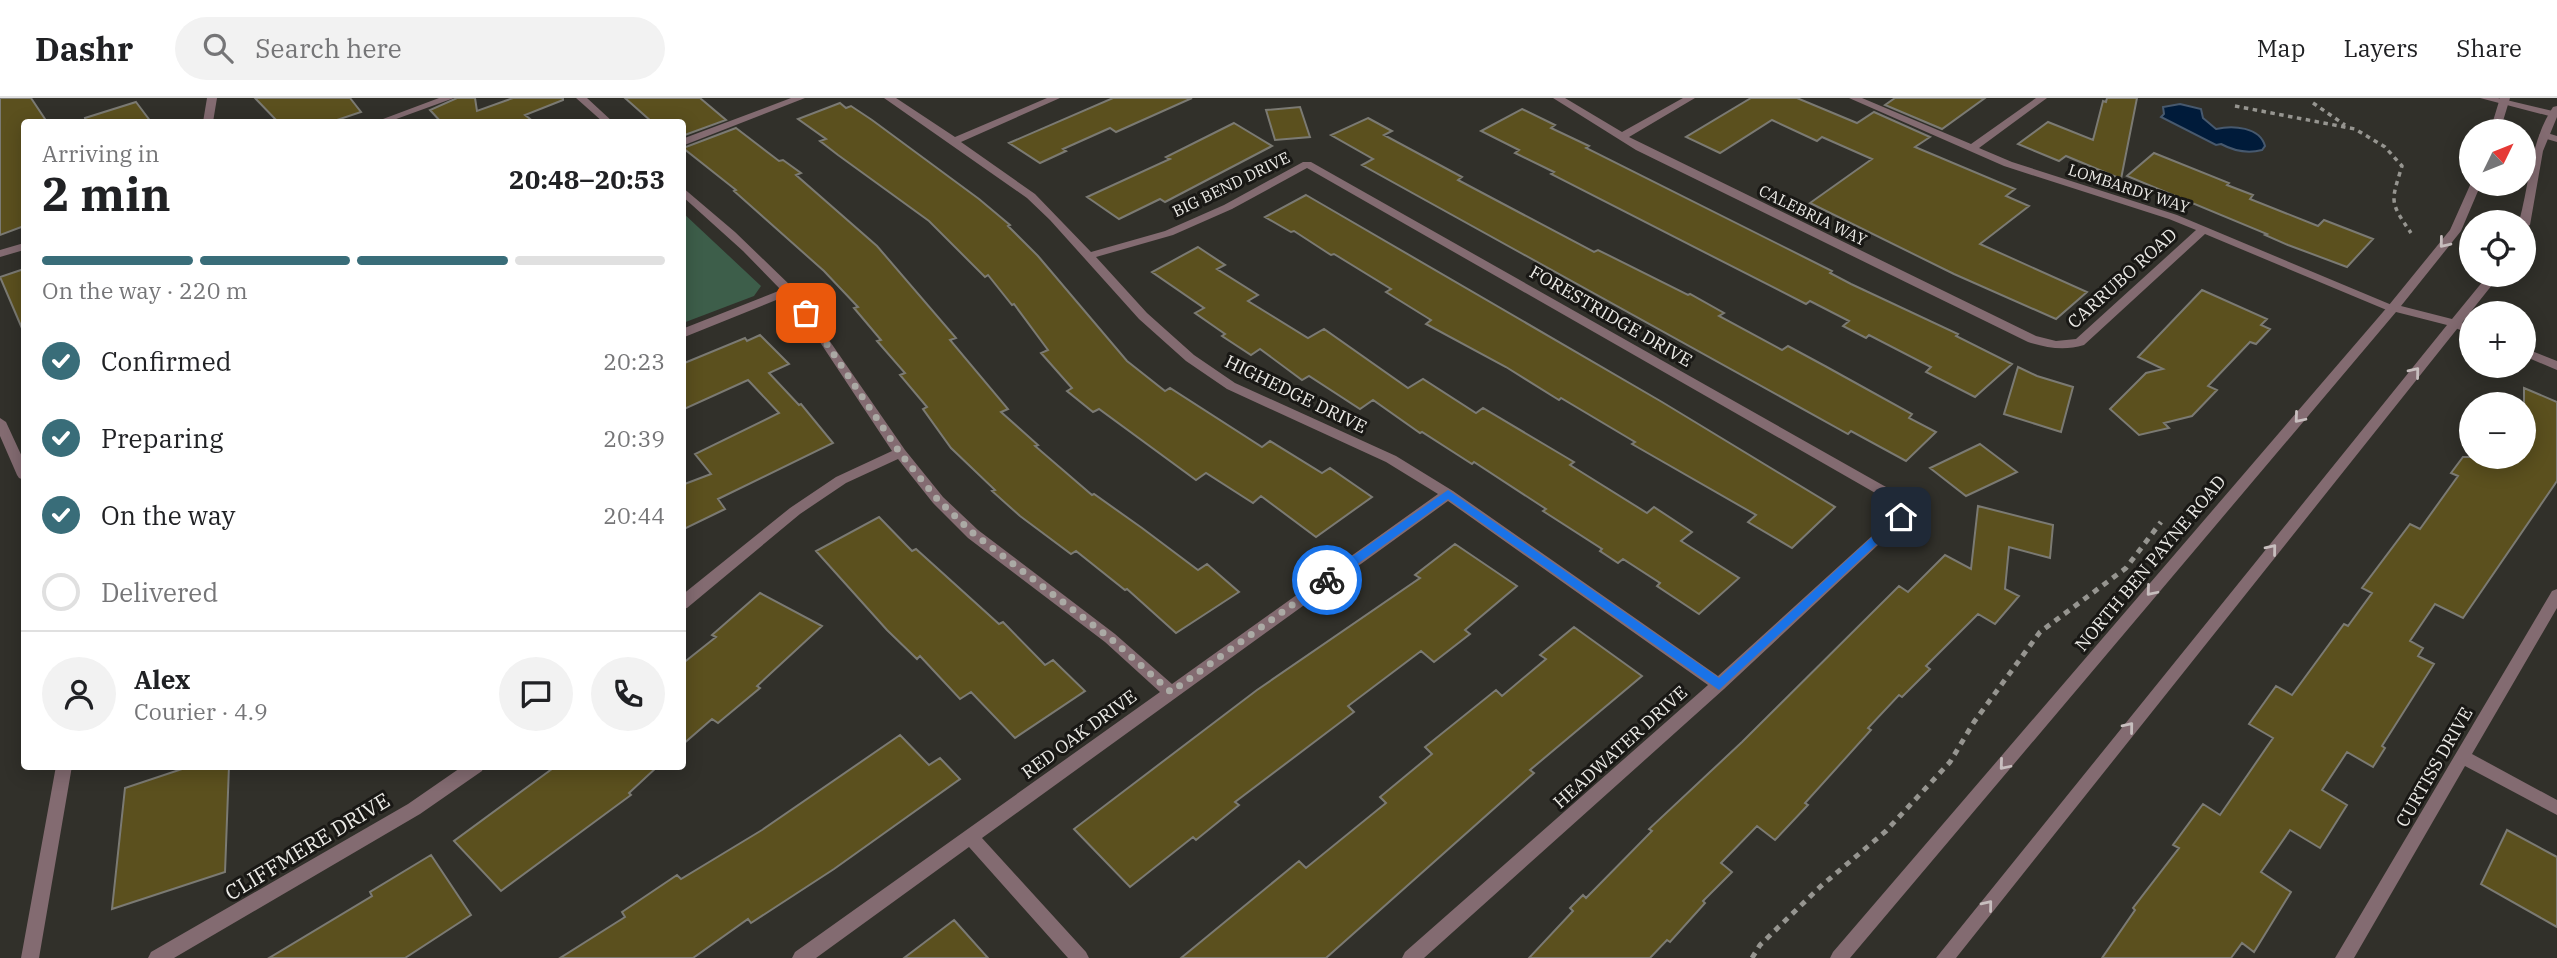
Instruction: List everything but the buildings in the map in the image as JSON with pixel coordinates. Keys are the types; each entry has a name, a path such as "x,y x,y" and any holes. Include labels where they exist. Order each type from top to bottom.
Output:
{"street":[{"path":"208,119 212,98"},
{"path":"389,119 449,98"},
{"path":"581,98 605,119"},
{"path":"686,141 800,98"},
{"name":"HIGHEDGE DRIVE","path":"889,98 1031,196 1143,317 1190,358 1231,386 1391,459 1448,494 1719,685"},
{"path":"952,142 1055,98"},
{"name":"CALEBRIA WAY","path":"1558,98 1621,137 2032,339 2062,345"},
{"path":"1621,137 1690,98"},
{"name":"LOMBARDY WAY","path":"1854,98 2026,171 2118,198 2393,307 2459,325"},
{"path":"1972,148 2042,98"},
{"path":"2485,98 2555,112"},
{"path":"2518,98 2555,112"},
{"path":"2499,119 2504,101"},
{"path":"2527,210 2534,167 2555,112"},
{"path":"2544,135 2557,139"},
{"name":"BIG BEND DRIVE","path":"1088,256 1169,233 1228,207 1307,164"},
{"name":"FORESTRIDGE DRIVE","path":"1307,164 1897,499"},
{"path":"686,194 767,267 789,291 900,453 938,500 974,534 1110,638 1171,692"},
{"name":"NORTH BEN PAYNE ROAD","path":"1839,958 2393,307 2455,231 2471,196"},
{"name":"CARRUBO ROAD","path":"2062,345 2080,342 2203,230"},
{"path":"0,254 21,247"},
{"path":"1945,958 2484,287"},
{"path":"686,332 789,291"},
{"path":"2536,357 2557,366"},
{"path":"0,422 21,468"},
{"path":"686,601 795,511 841,480 900,453"},
{"name":"RED OAK DRIVE","path":"801,958 1448,494"},
{"name":"HEADWATER DRIVE","path":"1411,958 1719,685 1901,517 1897,499"},
{"name":"CURTISS DRIVE","path":"2344,958 2557,595"},
{"path":"2462,756 2557,808"},
{"path":"30,958 63,770"},
{"name":"CLIFFMERE DRIVE","path":"157,958 414,810 470,770"},
{"path":"970,837 1080,958"}],"path":[{"path":"2313,103 2377,142 2400,161 2401,170 2392,198 2396,211 2411,233"},
{"path":"2235,104 2349,127"},
{"path":"1752,958 1760,945 1821,886 1886,831 1950,762 1974,722 2040,632 2126,568 2161,522"}],"green space":[{"path":"686,216 761,286 754,296 686,322"}],"water":[{"path":"2180,104 2201,109 2203,118 2216,129 2230,127 2252,131 2265,146 2262,150 2246,152 2221,144 2216,145 2161,117 2164,114 2163,107"}],"way so far":[{"path":"806,313 900,453 938,500 974,534 1110,638 1171,692 1327,580"}],"route":[{"path":"1327,580 1448,494 1719,685 1901,517"}]}
